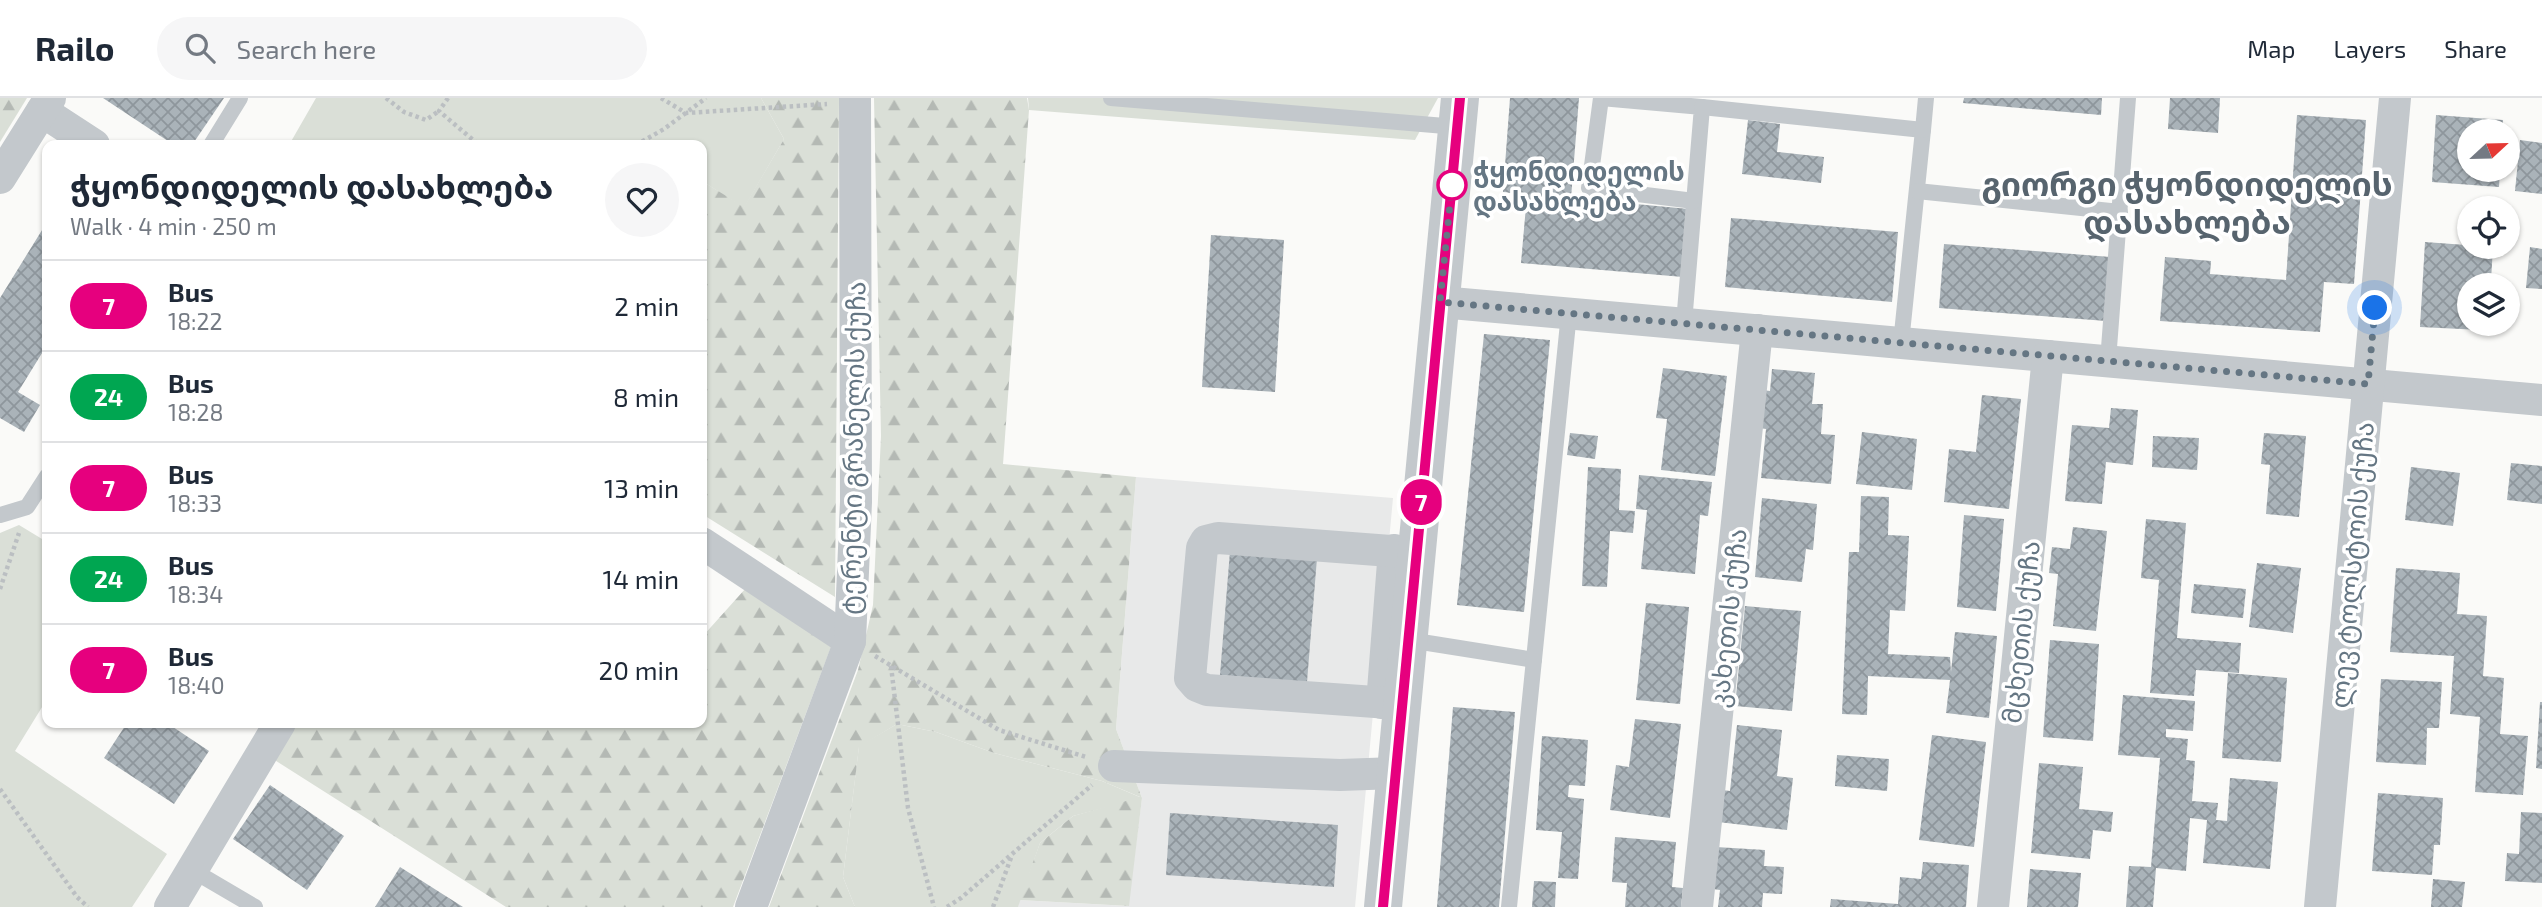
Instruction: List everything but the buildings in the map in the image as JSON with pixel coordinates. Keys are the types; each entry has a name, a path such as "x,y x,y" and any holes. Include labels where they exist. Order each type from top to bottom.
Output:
{"street":[{"name":"ლევ ტოლსტოის ქუჩა","path":"2320,907 2395,98"},
{"name":"ტერენტი გრანელის ქუჩა","path":"751,907 850,641 856,502 855,100"},
{"path":"0,178 46,104 88,140"},
{"path":"1383,907 1396,773 1392,704 1406,551 1440,302 1459,113"},
{"path":"1440,302 2542,400"},
{"name":"კახეთის ქუჩა","path":"1698,907 1757,330"},
{"name":"მცხეთის ქუჩა","path":"1993,907 2048,356"},
{"path":"1392,704 1208,690 1196,686 1191,678 1202,548 1206,541 1218,538 1406,551"},
{"path":"707,546 850,641"},
{"path":"1392,704 1408,640 1406,551"},
{"path":"170,907 277,728"},
{"path":"1114,766 1340,775 1396,773"}],"lane":[{"path":"214,140 240,98"},
{"path":"1111,98 1459,113"},
{"path":"1694,201 1589,188 1601,98 1702,107 1739,104 1923,130"},
{"path":"1901,343 1926,98"},
{"path":"2108,361 2129,98"},
{"path":"1684,323 1702,107"},
{"path":"1917,191 2120,212"},
{"path":"1509,907 1569,313"},
{"path":"0,515 27,507 42,484"},
{"path":"1408,640 1534,660"},
{"path":"192,870 255,907"}],"path":[{"path":"386,98 404,112 426,120 439,111 448,98"},
{"path":"661,98 686,113 855,100"},
{"path":"644,140 706,98"},
{"path":"439,111 473,140"},
{"path":"0,589 27,507"},
{"path":"850,641 999,730 1114,766"},
{"path":"891,666 908,808 934,907"},
{"path":"947,907 1114,766"},
{"path":"0,789 77,897 88,907"},
{"path":"993,907 1013,853"}],"shaded area":[{"path":"1136,477 1393,498 1355,907 1018,907 1019,900 1128,906 1142,798 1116,729"}],"green space":[{"path":"0,98 27,98 0,142"},
{"path":"316,98 761,98 784,139 744,208 707,184 707,140 292,140"},
{"path":"761,98 839,98 835,597 707,517 707,184 744,207 784,139"},
{"path":"874,98 1027,98 1029,110 1003,464 1136,477 1116,729 1142,798 1129,906 1019,900 1040,843 1073,816 1140,797 1102,781 994,753 936,732 897,724 859,747 843,877 855,907 769,907 858,670 873,605 881,436"},
{"path":"1028,98 1438,98 1415,140 1029,110"},
{"path":"19,525 42,539 42,707 15,751 167,854 132,907 0,907 0,533"},
{"path":"746,588 831,647 733,907 506,907 273,759 293,728 707,728 707,631"},
{"path":"897,724 936,732 994,753 1102,781 1142,798 1073,816 1040,843 1018,907 855,907 843,877 859,746"}],"bus line":[{"name":"7","path":"1383,907 1460,98"}],"place":[{"name":"ჭყონდიდელის დასახლება","path":"1452,185"}],"district":[{"name":"გიორგი ჭყონდიდელის დასახლება","path":"2187,202"}],"route":[{"path":"1452,185 1440,302 2368,384 2375,308"}]}
